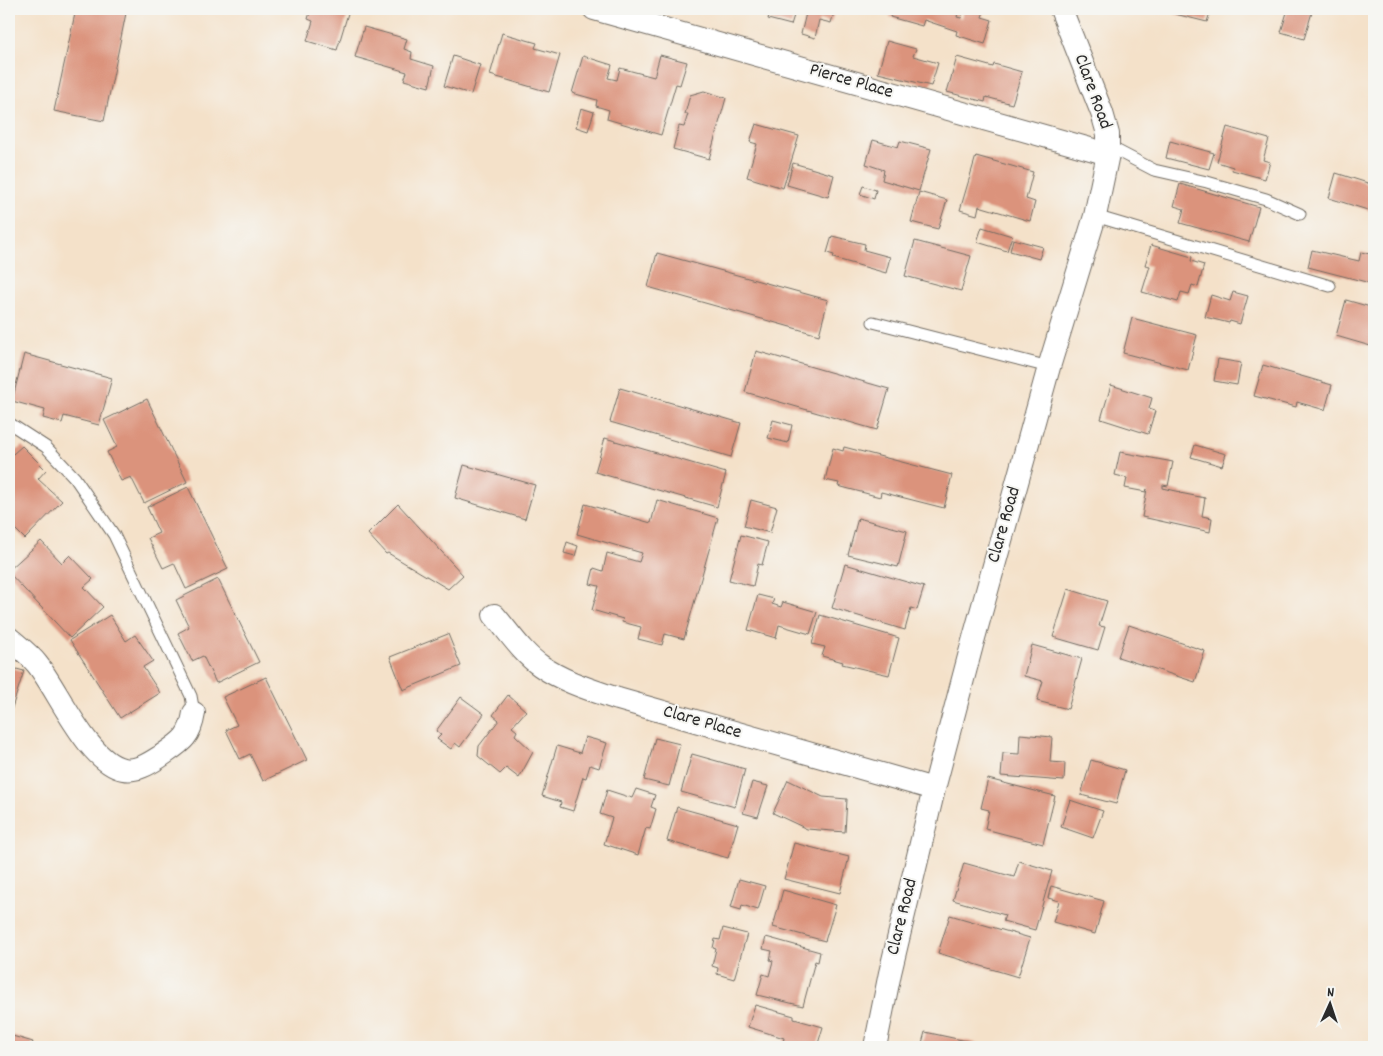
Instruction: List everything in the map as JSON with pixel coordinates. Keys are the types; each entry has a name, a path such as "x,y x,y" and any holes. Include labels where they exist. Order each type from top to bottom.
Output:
{"street":[{"name":"Pierce Place","path":"594,9 1108,150"},
{"name":"Clare Road","path":"875,1047 890,973 934,789 1049,367 1095,216 1108,150 1108,134 1102,112 1061,9"},
{"name":"Clare Place","path":"494,615 522,648 540,665 559,677 586,688 618,699 934,789"},
{"path":"9,638 37,664 82,733 98,753 121,769 133,770 144,766 176,746 186,737 192,727 194,713"}],"lane":[{"path":"1108,150 1154,170 1207,182 1266,199 1300,214"},
{"path":"1095,216 1330,286"},
{"path":"873,322 1049,367"},
{"path":"9,423 46,448 75,478 114,535 191,696 194,713"}],"building":[{"path":"76,9 108,9 126,13 104,121 54,111"},
{"path":"311,9 349,10 337,50 307,41 313,21 308,19"},
{"path":"771,9 796,9 791,25 768,19"},
{"path":"807,9 835,9 831,23 819,20 815,38 801,34"},
{"path":"892,9 959,9 957,17 961,18 964,9 985,9 982,17 992,20 985,44 956,35 957,31 924,20 922,26 890,17"},
{"path":"1170,9 1211,9 1207,22 1175,14 1176,11"},
{"path":"1288,9 1313,9 1304,39 1281,32"},
{"path":"364,27 407,39 404,49 412,52 411,59 434,66 429,87 404,80 407,72 355,57"},
{"path":"502,33 537,43 535,48 560,55 549,92 490,75"},
{"path":"887,41 916,49 913,56 938,63 931,86 878,73"},
{"path":"660,55 687,62 680,85 676,84 661,135 607,119 609,110 596,106 597,100 572,93 583,56 612,65 608,78 617,80 620,68 654,77"},
{"path":"453,56 480,65 471,94 444,86"},
{"path":"957,57 993,67 994,64 1022,72 1012,104 986,97 985,102 947,92"},
{"path":"704,91 726,98 709,159 673,149 679,126 684,127 688,114 685,114 690,95"},
{"path":"581,108 594,112 588,131 576,127"},
{"path":"756,124 799,136 783,188 747,177 757,144 750,142"},
{"path":"1227,127 1269,139 1263,160 1270,162 1265,179 1232,170 1233,167 1217,162"},
{"path":"873,140 898,147 900,141 931,149 919,191 882,180 884,170 866,164"},
{"path":"1170,141 1214,153 1209,169 1166,158"},
{"path":"976,156 1033,172 1026,199 1035,202 1030,221 979,206 977,215 960,210"},
{"path":"793,163 834,175 828,197 787,185"},
{"path":"1336,173 1374,185 1374,212 1329,198"},
{"path":"1180,184 1259,207 1249,242 1180,223 1184,209 1174,206"},
{"path":"863,186 876,190 874,199 860,194"},
{"path":"919,192 947,200 938,229 911,222"},
{"path":"982,227 1012,236 1007,251 977,242"},
{"path":"832,236 865,244 864,250 890,257 886,273 833,258 834,255 827,253"},
{"path":"1013,239 1043,247 1039,259 1010,251"},
{"path":"915,241 971,256 961,291 905,276"},
{"path":"1151,245 1192,257 1191,261 1204,265 1198,287 1192,285 1189,294 1181,292 1178,302 1142,292 1150,266 1145,265"},
{"path":"1312,250 1359,261 1361,252 1374,255 1374,268 1370,283 1308,267"},
{"path":"657,253 828,300 819,335 648,287"},
{"path":"1233,292 1248,296 1240,324 1205,317 1211,295 1230,301"},
{"path":"1346,300 1374,308 1374,347 1336,336"},
{"path":"1132,318 1197,335 1188,370 1123,353"},
{"path":"756,351 889,389 877,430 745,392"},
{"path":"24,354 112,378 99,425 64,416 62,423 43,418 45,410 12,401"},
{"path":"1218,359 1241,363 1237,385 1214,381"},
{"path":"1263,365 1332,385 1325,410 1297,402 1296,407 1254,396"},
{"path":"1111,385 1152,398 1149,409 1155,411 1148,434 1101,419"},
{"path":"620,388 741,423 731,457 610,422"},
{"path":"147,399 187,482 144,503 131,477 121,481 107,452 117,447 104,420"},
{"path":"773,420 792,425 788,443 768,438"},
{"path":"605,438 726,473 717,507 595,472"},
{"path":"1195,445 1226,454 1222,466 1191,457"},
{"path":"22,446 46,470 38,479 62,501 25,539 9,523 9,450 13,454"},
{"path":"844,447 952,475 944,508 881,492 880,497 838,486 839,483 825,480 833,448 843,451"},
{"path":"1120,452 1173,462 1168,486 1163,485 1163,488 1205,498 1202,516 1212,518 1210,532 1142,517 1147,489 1146,492 1125,488 1127,478 1115,475"},
{"path":"464,465 535,485 525,519 455,498"},
{"path":"188,487 228,569 186,589 174,563 163,568 148,538 159,533 147,507"},
{"path":"657,500 718,518 684,639 665,634 662,645 638,639 641,627 622,622 623,619 592,610 599,586 590,584 594,568 603,571 607,553 639,562 642,553 577,534 585,504 651,523"},
{"path":"751,500 777,507 770,533 744,526"},
{"path":"398,504 463,575 448,589 388,553 386,554 368,534"},
{"path":"858,518 907,531 898,567 848,555"},
{"path":"741,535 768,542 762,565 758,564 753,586 729,580"},
{"path":"41,541 62,563 70,555 93,579 84,587 103,607 70,638 9,573 9,570"},
{"path":"567,542 578,546 575,556 564,553"},
{"path":"845,564 924,587 917,610 911,608 905,630 832,608"},
{"path":"218,579 259,662 216,683 203,656 192,661 178,633 189,627 176,600"},
{"path":"1068,589 1107,601 1099,626 1105,627 1098,650 1053,637"},
{"path":"758,595 774,599 772,604 781,607 783,602 817,612 810,634 779,625 776,638 748,630"},
{"path":"110,615 126,641 135,635 153,661 143,667 160,693 120,718 70,640"},
{"path":"820,615 899,638 889,675 842,664 843,662 822,656 825,647 812,644"},
{"path":"1129,625 1205,651 1195,682 1118,657"},
{"path":"448,634 461,666 403,690 390,657"},
{"path":"1032,645 1082,659 1068,709 1037,701 1043,681 1024,676"},
{"path":"9,667 24,671 9,717"},
{"path":"266,677 307,760 263,781 250,754 240,759 226,730 237,725 223,697"},
{"path":"508,695 526,711 512,727 517,731 515,735 533,752 519,778 506,768 500,774 478,756 479,746 499,720 493,715"},
{"path":"461,697 484,714 460,747 455,743 451,749 437,739 441,735 436,731"},
{"path":"1020,734 1052,737 1050,762 1065,763 1064,781 1001,776 1003,753 1019,754"},
{"path":"585,737 607,743 599,768 590,765 586,778 583,777 573,811 560,807 561,802 542,796 557,746 580,753"},
{"path":"655,738 680,744 669,786 644,780"},
{"path":"692,754 745,769 735,807 681,792"},
{"path":"1091,760 1125,770 1116,804 1081,795"},
{"path":"988,779 1055,796 1043,844 985,829 989,810 981,808"},
{"path":"788,780 823,797 847,799 845,832 807,829 773,813"},
{"path":"752,782 768,786 758,817 743,813"},
{"path":"636,789 655,795 651,807 656,809 650,829 646,828 638,855 604,844 612,818 600,814 607,790 632,798"},
{"path":"1070,800 1103,811 1093,838 1061,827"},
{"path":"677,807 738,824 728,858 667,841"},
{"path":"794,843 849,857 840,893 784,879"},
{"path":"1019,861 1052,871 1035,930 1003,921 1005,915 953,900 964,863 1014,877"},
{"path":"739,879 765,886 758,910 742,905 741,910 731,907"},
{"path":"1051,886 1104,901 1095,934 1053,922 1059,901 1048,898"},
{"path":"783,890 836,905 825,941 773,927"},
{"path":"950,915 1030,938 1018,977 938,953"},
{"path":"723,928 747,934 734,979 717,974 718,968 712,966 716,949 713,948 715,939 720,940"},
{"path":"766,937 820,952 818,962 815,961 803,1006 757,995 763,974 769,976 773,961 770,960 772,951 763,949"},
{"path":"755,1005 794,1016 794,1019 823,1027 817,1047 782,1047 784,1038 748,1027"},
{"path":"925,1032 990,1046 990,1047 921,1047"},
{"path":"9,1035 33,1042 31,1047 9,1047"}]}
